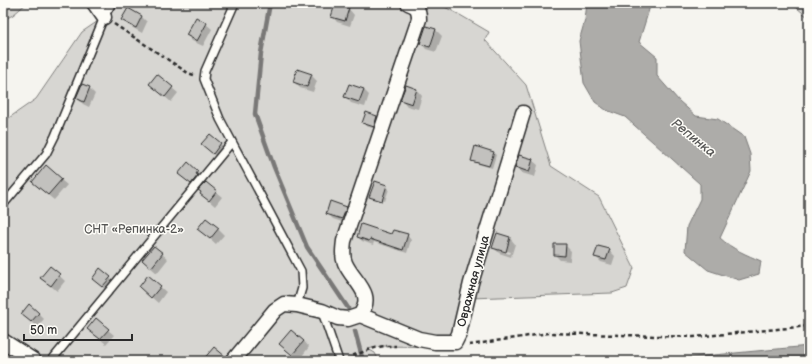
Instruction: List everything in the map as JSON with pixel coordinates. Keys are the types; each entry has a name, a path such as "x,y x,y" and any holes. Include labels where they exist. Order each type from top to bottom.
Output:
{"street":[{"path":"94,3 104,17"},
{"path":"233,361 275,310 284,304 297,304 338,318 348,319 360,315 365,309 366,300 364,292 344,262 344,242 419,19 419,11 415,6 408,3"},
{"name":"Овражная улица","path":"360,315 419,339 451,343 456,340 471,283 523,113"},
{"path":"3,341 34,361"}],"lane":[{"path":"3,205 46,154 55,136 104,17 112,3"},
{"path":"235,3 205,71 204,79 220,119 301,271 302,288 297,304"},
{"path":"51,361 232,142"},
{"path":"322,312 339,361"}],"path":[{"path":"104,17 188,73 204,79"},
{"path":"464,346 549,333 694,337 809,326"},
{"path":"351,361 350,356 367,350"}],"green space":[{"path":"3,3 27,3 13,15 3,20"},
{"name":"СНТ «Репинка-2»","path":"111,3 437,3 460,15 489,32 485,40 526,85 551,166 599,197 634,268 627,288 612,293 470,298 457,347 381,346 368,349 375,353 379,361 3,361 3,122 36,99 82,32 104,17"},
{"path":"791,3 809,3 809,18"}],"water":[{"name":"Репинка","path":"587,3 651,3 639,42 657,57 657,76 679,101 696,116 718,119 744,137 750,154 751,171 720,238 735,249 761,261 759,274 739,280 708,270 685,251 687,226 700,199 700,184 625,117 606,110 595,102 584,83 579,41 585,20"},
{"path":"809,346 809,361 651,361"}],"building":[{"path":"335,4 349,8 345,21 331,17"},
{"path":"128,8 142,16 136,28 121,20"},
{"path":"196,17 207,23 197,41 186,35"},
{"path":"426,26 436,29 430,47 420,44"},
{"path":"297,69 312,74 307,87 293,82"},
{"path":"157,74 173,87 165,97 149,84"},
{"path":"82,84 90,87 84,102 76,98"},
{"path":"349,84 364,89 359,102 344,97"},
{"path":"406,85 417,89 412,104 400,100"},
{"path":"366,112 377,116 374,127 362,123"},
{"path":"210,134 221,143 213,154 201,144"},
{"path":"475,146 494,152 489,166 471,161"},
{"path":"519,155 533,159 529,172 515,167"},
{"path":"188,162 198,171 196,174 198,175 191,184 178,174"},
{"path":"46,165 62,179 48,195 32,182"},
{"path":"375,181 387,185 382,201 369,197"},
{"path":"206,182 217,191 209,201 200,194 201,192 198,190"},
{"path":"330,201 347,207 342,219 326,214"},
{"path":"206,218 219,228 210,239 197,229"},
{"path":"361,224 391,234 393,230 408,234 403,250 370,239 369,241 357,237"},
{"path":"497,233 510,237 506,252 492,248"},
{"path":"554,244 566,244 565,256 554,255"},
{"path":"154,246 163,253 151,268 142,260"},
{"path":"598,246 610,249 606,260 594,257"},
{"path":"50,266 60,274 51,286 40,278"},
{"path":"100,268 111,277 102,287 92,279"},
{"path":"148,275 161,286 151,298 139,287"},
{"path":"29,304 39,313 31,322 21,314"},
{"path":"96,318 109,329 100,339 87,329"},
{"path":"291,330 304,341 292,355 279,344"},
{"path":"214,347 226,357 225,361 202,361"}],"waterway":[{"path":"270,3 261,53 255,114 274,167 307,247 348,308"},
{"path":"355,331 363,361"}]}
